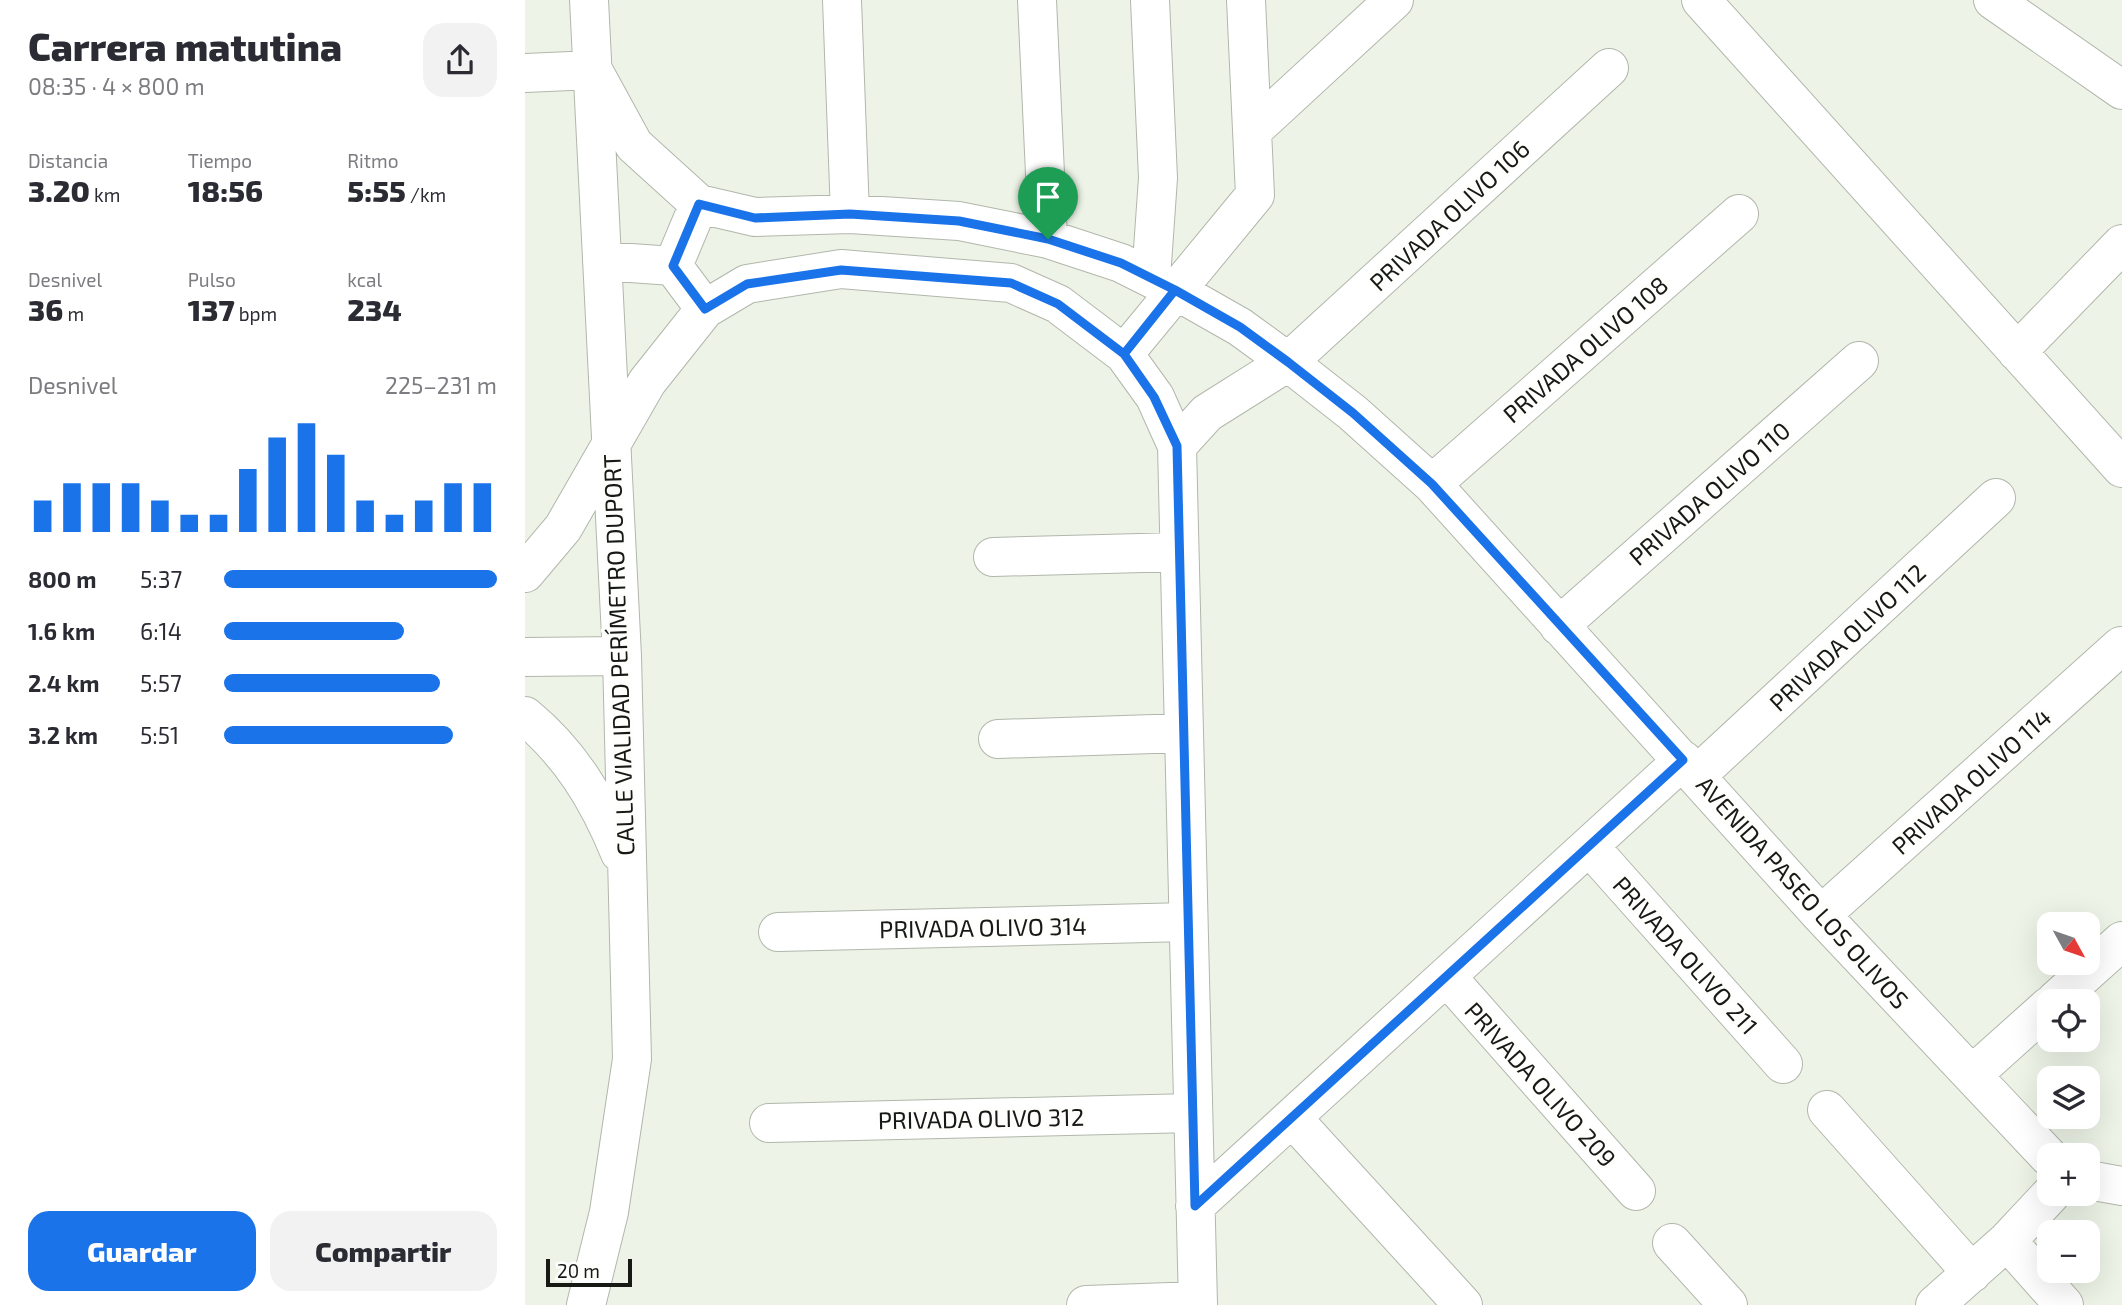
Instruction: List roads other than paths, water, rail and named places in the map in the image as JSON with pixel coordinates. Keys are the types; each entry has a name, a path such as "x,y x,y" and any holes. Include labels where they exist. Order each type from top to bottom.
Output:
{"street":[{"name":"CALLE VIALIDAD PERÍMETRO DUPORT","path":"586,1305 609,1212 632,1059 622,656 589,0"},
{"path":"842,0 850,214"},
{"path":"1037,0 1048,239"},
{"path":"1150,0 1163,284"},
{"path":"1124,354 1163,284 1255,195 1246,0"},
{"path":"1252,131 1394,0"},
{"path":"1993,0 2122,90"},
{"path":"1719,7 2017,352 2122,468"},
{"name":"PRIVADA OLIVO 106","path":"1288,362 1609,68"},
{"path":"525,73 593,70"},
{"name":"AVENIDA PASEO LOS OLIVOS","path":"593,70 634,145 699,204 755,218 850,214 959,221 1048,239 1121,263 1163,284 1240,327 1288,362 1353,413 1432,484 1821,915 2037,1144"},
{"path":"673,266 699,204"},
{"name":"PRIVADA OLIVO 108","path":"1432,484 1739,214"},
{"path":"2017,352 2122,244"},
{"path":"602,261 673,266 705,309"},
{"path":"525,573 563,528 589,486 610,442 647,382 705,309 747,284 841,270 1011,283 1058,304 1124,354 1154,397 1177,446 1198,1303 1086,1305"},
{"name":"PRIVADA OLIVO 110","path":"1559,626 1859,361"},
{"path":"1177,446 1207,413 1288,362"},
{"name":"PRIVADA OLIVO 112","path":"1195,1206 1589,846 1690,768 1996,498"},
{"path":"993,557 1179,552"},
{"name":"PRIVADA OLIVO 114","path":"1821,915 2121,646"},
{"path":"525,657 622,656"},
{"path":"525,716 548,735 581,775 606,820 627,871"},
{"path":"998,739 1184,733"},
{"name":"PRIVADA OLIVO 211","path":"1589,846 1783,1064"},
{"name":"PRIVADA OLIVO 314","path":"778,932 1188,922"},
{"path":"2068,989 2122,941"},
{"name":"PRIVADA OLIVO 209","path":"1447,977 1636,1191"},
{"path":"1972,1075 2037,1017"},
{"path":"1827,1110 1972,1273"},
{"name":"PRIVADA OLIVO 312","path":"769,1123 1193,1113"},
{"path":"1293,1119 1463,1305"},
{"path":"2100,1182 2122,1186"},
{"path":"1935,1305 2007,1241 2040,1206"},
{"path":"2007,1241 2064,1305"},
{"path":"1672,1243 1728,1305"}]}
